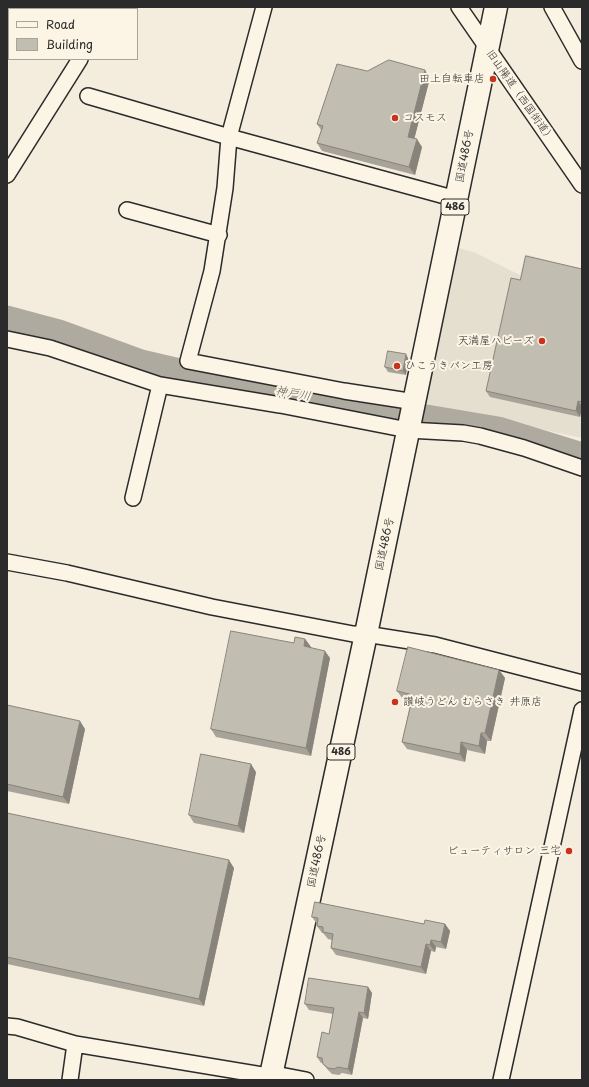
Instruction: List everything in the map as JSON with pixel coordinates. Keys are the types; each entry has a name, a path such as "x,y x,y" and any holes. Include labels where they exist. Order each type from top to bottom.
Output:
{"highway":[{"name":"国道486号","path":"270,1078 366,634 496,7"}],"street":[{"path":"264,7 228,137 219,236 212,271 188,361 344,391 463,433 524,448 582,468"},
{"name":"旧山陽道（西国街道）","path":"460,7 582,185"},
{"path":"552,7 582,61"},
{"path":"7,174 79,60"},
{"path":"88,96 228,137 456,199"},
{"path":"127,210 219,236"},
{"path":"7,339 50,348 160,385 280,405 412,415"},
{"path":"133,498 160,385"},
{"path":"7,562 67,573 212,607 353,634 366,634 435,645 582,683"},
{"path":"501,1080 582,710"},
{"path":"7,1026 17,1027 75,1044 270,1078 280,1076 306,1080"},
{"path":"70,1080 75,1044"}],"shaded area":[{"path":"456,247 476,253 520,275 525,254 582,270 582,438 421,403"}],"building":[{"path":"389,60 425,70 408,137 417,139 409,167 317,143 323,126 317,124 337,64 367,71"},
{"name":"天満屋ハピーズ","path":"526,256 582,269 582,402 578,401 576,411 486,391 511,278 520,280"},
{"path":"388,351 406,354 403,371 385,367"},
{"path":"231,631 294,643 295,637 305,639 304,646 325,651 306,748 211,729"},
{"path":"408,647 499,670 485,733 481,733 479,746 461,742 460,754 402,742 413,695 397,691"},
{"path":"7,705 80,721 63,797 7,784"},
{"path":"201,754 251,764 238,826 189,815"},
{"path":"7,813 229,860 199,999 7,957"},
{"path":"315,902 424,924 425,920 445,924 441,942 431,940 430,945 426,944 421,967 331,948 333,934 323,932 323,927 317,926 318,918 312,917"},
{"path":"309,978 368,987 364,1013 359,1012 348,1069 338,1067 334,1069 328,1068 323,1064 322,1058 317,1057 322,1032 329,1034 334,1008 305,1004"}],"waterway":[{"name":"神戸川","path":"7,318 59,332 141,362 248,387 498,429 582,455"}],"place":[{"name":"田上自転車店","path":"493,79"},
{"name":"コスモス","path":"395,118"},
{"name":"天満屋ハピーズ","path":"542,341"},
{"name":"ひこうきパン工房","path":"397,366"},
{"name":"讃岐うどん むらさき 井原店","path":"395,702"},
{"name":"ビューティサロン 三宅","path":"569,851"}]}
